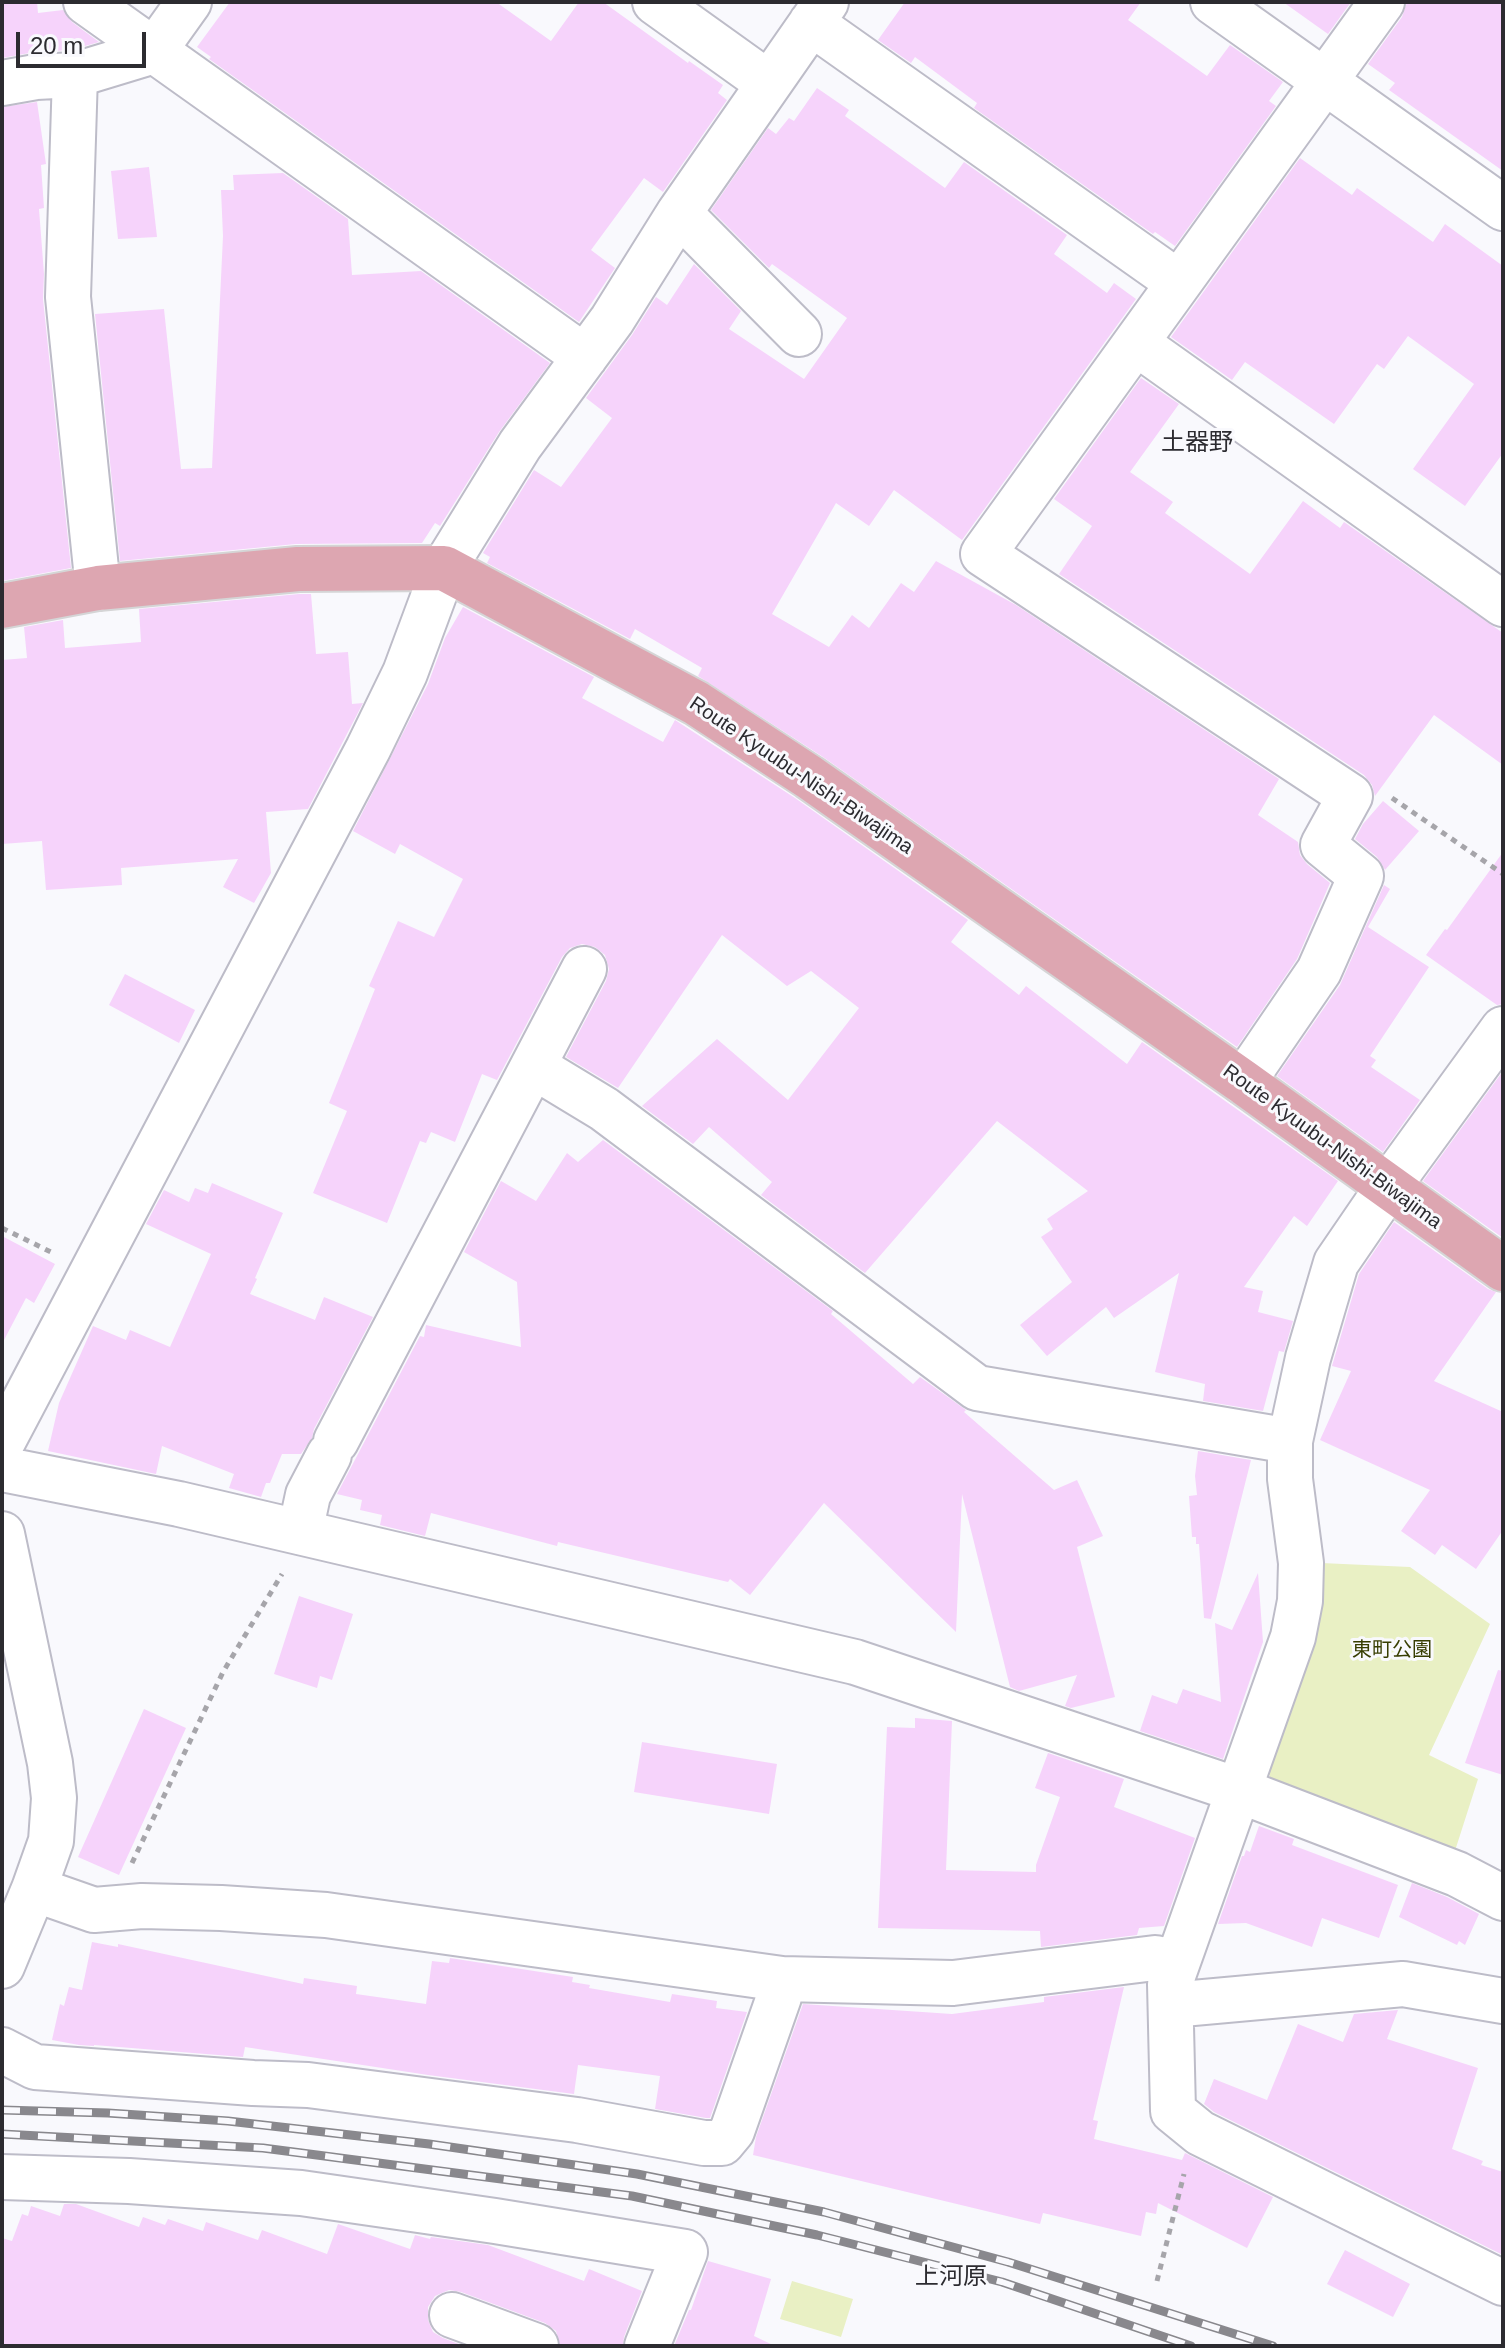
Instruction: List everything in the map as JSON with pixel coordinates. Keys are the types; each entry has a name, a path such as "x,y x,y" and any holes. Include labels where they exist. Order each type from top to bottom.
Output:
{"main road":[{"name":"Route Kyuubu-Nishi-Biwajima","path":"2,606 98,588 298,569 444,568 696,703 809,777 1503,1269"}],"street":[{"path":"86,2 585,357"},
{"path":"2,83 75,75 154,51 189,2"},
{"path":"655,2 768,83"},
{"path":"1213,2 1503,208"},
{"path":"1243,1082 1319,971 1361,876 1323,845 1350,796 983,554 1382,2"},
{"path":"2,1443 374,736 405,673 444,568 520,445 612,320 679,213 818,12 1179,283"},
{"path":"75,75 68,297 98,588"},
{"path":"679,213 799,334"},
{"path":"1136,343 1503,604"},
{"path":"300,1532 308,1495 584,969"},
{"path":"1503,1029 1336,1263 1308,1358 1290,1441 1290,1479 1301,1563 1300,1601 1293,1637 1174,1984 1173,2111 1200,2133 1503,2283"},
{"path":"533,1066 604,1109 977,1388 1290,1441"},
{"path":"2,1469 179,1504 855,1662 1238,1790 1457,1874 1503,1898"},
{"path":"2,1534 50,1763 54,1798 51,1841 23,1888 2,1966"},
{"path":"23,1888 94,1910 132,1907 221,1908 326,1915 782,1979 953,1983 1155,1958 1174,1984"},
{"path":"2,2050 35,2067 308,2085 577,2120 704,2143 722,2143 732,2131 779,1997 782,1979"},
{"path":"1174,1984 1403,1984 1503,2001"},
{"path":"2,2177 129,2181 301,2193 685,2252 647,2346"},
{"path":"452,2315 536,2346"}],"path":[{"path":"1350,796 1382,791 1503,874"},
{"path":"2,1228 90,1273"},
{"path":"132,1907 128,1872 223,1672 297,1549 300,1532"},
{"path":"1157,2281 1181,2180 1200,2133"}],"green space":[{"name":"東町公園","path":"1321,1563 1410,1567 1490,1624 1429,1755 1478,1779 1453,1857 1274,1785 1267,1770 1315,1645"},
{"path":"792,2281 853,2299 841,2337 780,2319"}],"building":[{"path":"2,2 37,2 38,13 63,10 72,22 99,42 71,50 2,58"},
{"path":"230,2 496,2 551,41 579,2 603,2 723,85 718,93 727,100 663,192 644,178 591,250 615,268 579,322 209,59 211,57 197,47"},
{"path":"905,2 1141,2 1128,20 1207,76 1230,45 1283,82 1269,101 1276,106 1175,246 1155,232 1153,234 974,108 977,103 915,57 911,63 878,40"},
{"path":"1283,2 1351,2 1328,34"},
{"path":"1407,2 1503,2 1503,171 1389,90 1395,83 1368,64 1402,17"},
{"path":"817,88 849,110 845,116 945,188 964,162 1067,235 1054,254 1107,293 1114,283 1136,299 962,540 894,490 869,526 836,503 772,614 829,647 852,615 869,628 901,583 914,592 936,561 1016,605 1279,779 1258,815 1298,842 1300,855 1307,864 1330,883 1297,959 1237,1047 823,757 698,676 702,668 635,629 630,639 487,563 490,557 483,553 534,470 561,487 612,418 586,398 656,297 667,305 694,264 741,311 729,329 804,379 847,318 772,264 769,268 711,210 768,128 776,134 789,118 794,121"},
{"path":"37,102 46,164 41,165 44,208 39,209 43,299 71,568 2,581 2,107"},
{"path":"1300,158 1352,195 1357,188 1433,242 1445,224 1503,266 1503,453 1465,506 1413,469 1474,384 1408,336 1384,369 1377,364 1334,424 1245,362 1232,380 1171,337"},
{"path":"149,167 157,237 118,239 111,171"},
{"path":"283,173 348,219 352,275 421,271 550,363 499,432 440,526 435,523 422,543 296,544 120,561 95,314 164,309 181,469 212,468 223,236 221,190 234,190 233,175"},
{"path":"1141,378 1179,404 1130,472 1173,502 1165,513 1250,574 1303,501 1340,528 1344,522 1503,633 1503,765 1434,715 1375,796 1372,785 1364,775 1059,574 1092,526 1054,499"},
{"path":"311,594 316,654 348,652 352,704 363,703 308,809 266,812 271,873 254,903 223,887 238,859 121,868 122,885 46,890 42,841 2,844 2,660 27,658 24,627 63,620 65,648 141,642 139,609"},
{"path":"463,607 594,677 582,698 663,742 675,720 795,798 968,920 951,942 1019,995 1026,986 1127,1064 1142,1042 1338,1181 1307,1226 1294,1216 1244,1287 1263,1291 1258,1312 1293,1321 1284,1352 1279,1351 1263,1411 1203,1401 1205,1384 1155,1372 1179,1273 1114,1318 1106,1307 1047,1356 1020,1325 1072,1282 1041,1237 1053,1229 1047,1219 1088,1191 997,1121 865,1273 761,1195 772,1182 709,1127 693,1144 642,1106 717,1039 788,1100 859,1008 811,971 787,986 722,935 618,1088 566,1057 606,981 609,969 605,955 595,947 582,944 570,948 562,957 497,1080 482,1074 455,1142 431,1132 426,1143 420,1141 387,1223 313,1193 347,1111 329,1103 375,989 369,986 398,921 434,937 463,879 400,844 395,854 353,831 428,684 445,638"},
{"path":"1383,801 1419,831 1385,870 1377,857 1355,839 1363,824"},
{"path":"1503,852 1503,1004 1497,1005 1426,955"},
{"path":"1384,885 1390,889 1368,927 1429,967 1370,1056 1376,1060 1371,1067 1420,1100 1383,1152 1277,1076 1340,985"},
{"path":"125,974 195,1010 179,1043 109,1005"},
{"path":"1503,1071 1503,1238 1423,1181"},
{"path":"603,1140 833,1311 831,1314 913,1384 920,1377 966,1410 964,1412 1054,1490 1077,1480 1103,1536 1077,1547 1115,1697 1071,1708 1065,1706 1077,1675 1019,1691 1010,1687 962,1494 956,1632 824,1503 750,1595 730,1579 728,1582 558,1542 557,1546 431,1513 425,1536 380,1525 382,1515 360,1510 362,1500 337,1494 420,1336 424,1337 426,1325 521,1347 517,1282 464,1252 501,1181 536,1201 567,1153 578,1162"},
{"path":"212,1183 283,1213 250,1294 315,1320 324,1297 373,1317 312,1438 301,1454 282,1454 261,1497 229,1488 234,1474 162,1446 156,1474 48,1451 59,1403 93,1326 126,1340 130,1330 170,1347 211,1254 146,1224 164,1190 189,1202 195,1188 208,1193"},
{"path":"1394,1222 1496,1292 1434,1381 1503,1412 1503,1530 1476,1569 1442,1545 1435,1555 1401,1531 1430,1490 1320,1440 1351,1371 1332,1366 1359,1274"},
{"path":"2,1236 55,1264 34,1303 26,1298 2,1344"},
{"path":"1198,1451 1251,1460 1211,1619 1204,1618 1199,1544 1196,1544 1196,1537 1192,1537 1189,1496 1197,1495 1195,1476"},
{"path":"1258,1573 1263,1642 1223,1759 1140,1731 1152,1695 1177,1704 1183,1689 1221,1702 1215,1623 1232,1630"},
{"path":"299,1596 353,1614 332,1680 320,1676 317,1688 274,1674"},
{"path":"1498,1670 1503,1671 1503,1775 1465,1763"},
{"path":"144,1709 186,1728 119,1875 78,1857"},
{"path":"915,1718 952,1721 946,1870 1036,1872 1060,1797 1035,1788 1048,1753 1124,1779 1114,1807 1195,1838 1164,1926 1139,1928 1137,1935 1041,1947 1040,1931 878,1928 887,1727 915,1728"},
{"path":"642,1742 777,1764 769,1814 634,1792"},
{"path":"1259,1826 1294,1839 1292,1845 1398,1885 1379,1938 1322,1918 1312,1947 1246,1923 1218,1924 1242,1856 1246,1850 1250,1852"},
{"path":"1412,1883 1479,1914 1465,1945 1459,1941 1457,1945 1399,1917"},
{"path":"92,1942 118,1947 118,1944 303,1984 304,1978 357,1986 356,1994 426,2004 432,1961 449,1963 450,1958 573,1977 572,1982 590,1985 589,1988 670,2002 672,1994 717,2001 716,2008 747,2012 710,2118 706,2118 655,2109 660,2076 578,2065 574,2094 245,2047 243,2057 79,2045 52,2040 60,2004 64,2006 69,1987 82,1990"},
{"path":"1124,1987 1093,2120 1098,2121 1094,2139 1182,2160 1185,2153 1273,2197 1247,2248 1158,2203 1156,2214 1146,2212 1141,2236 1043,2213 1040,2224 753,2155 756,2137 803,2004 952,2014 1044,2002 1044,1997"},
{"path":"1398,2010 1387,2039 1478,2068 1452,2149 1483,2161 1481,2165 1503,2172 1503,2255 1214,2112 1204,2104 1214,2079 1267,2100 1298,2024 1343,2042 1354,2014"},
{"path":"64,2204 76,2204 139,2227 143,2217 165,2225 168,2219 203,2231 206,2222 258,2240 262,2230 327,2254 338,2224 410,2249 415,2235 488,2245 584,2281 589,2269 642,2291 623,2346 560,2346 556,2331 545,2323 449,2290 435,2296 428,2307 428,2320 433,2332 464,2346 2,2346 2,2238 12,2241 22,2214 28,2216 31,2206 60,2216"},
{"path":"1345,2250 1410,2284 1393,2317 1327,2284"},
{"path":"708,2261 771,2279 754,2336 775,2346 674,2346 691,2310"}],"railway":[{"path":"2,2110 228,2121 429,2144 637,2174 824,2212 1008,2262 1273,2346"},
{"path":"2,2134 263,2148 632,2196 817,2235 1002,2282 1191,2346"}],"district":[{"name":"土器野","path":"1197,443"},
{"name":"上河原","path":"951,2277"}]}
